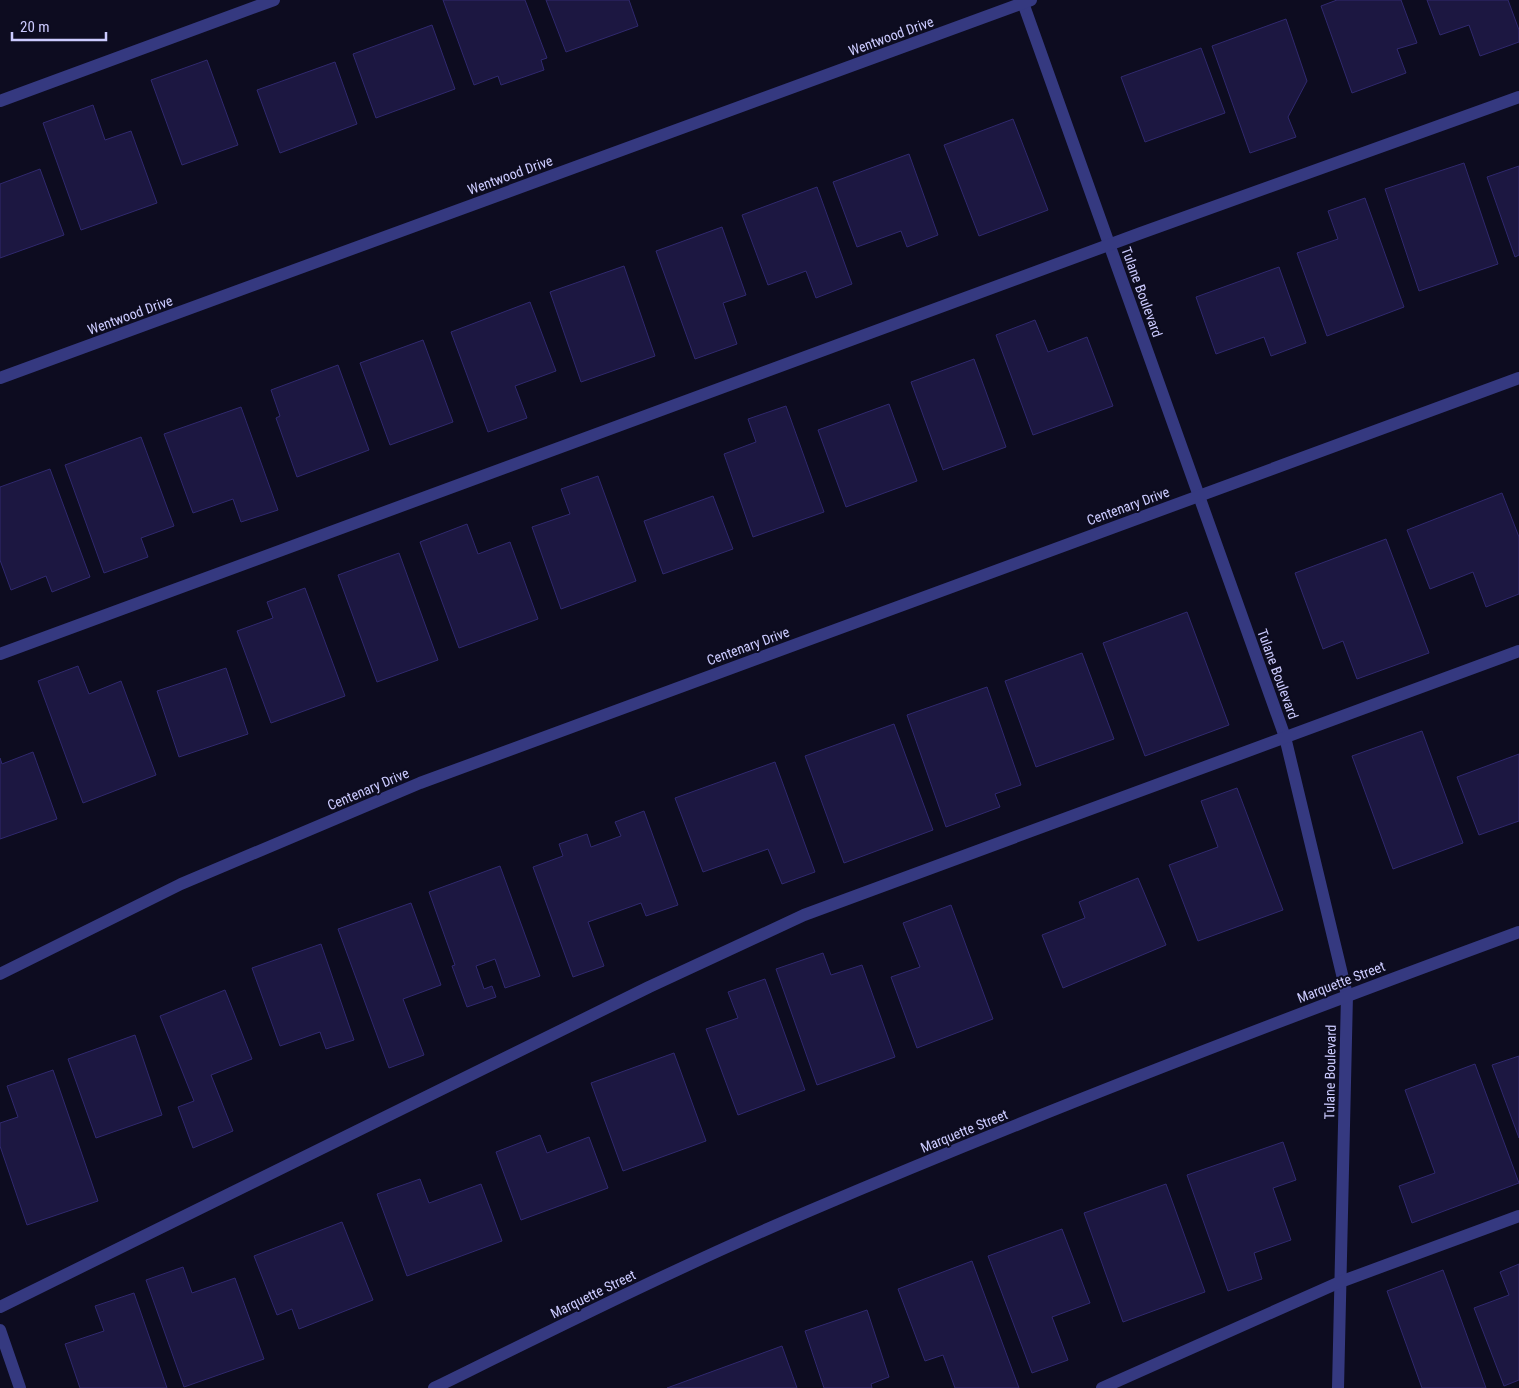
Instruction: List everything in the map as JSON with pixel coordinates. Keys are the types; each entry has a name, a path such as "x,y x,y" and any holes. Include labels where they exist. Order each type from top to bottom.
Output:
{"street":[{"path":"0,101 274,0"},
{"name":"Tulane Boulevard","path":"1026,1 1110,245 1285,738 1347,995 1338,1388"},
{"name":"Wentwood Drive","path":"0,378 1026,1"},
{"path":"0,654 1110,245 1519,97"},
{"name":"Centenary Drive","path":"0,974 181,884 420,783 1519,378"},
{"path":"0,1307 649,987 804,915 1519,652"},
{"name":"Marquette Street","path":"434,1388 608,1302 807,1212 1118,1084 1347,995 1519,932"},
{"path":"1102,1388 1340,1282 1519,1216"},
{"path":"0,1330 20,1388"}],"building":[{"path":"443,0 525,0 547,58 541,60 544,70 501,85 498,76 474,85"},
{"path":"546,0 629,0 638,26 566,52"},
{"path":"1337,0 1401,0 1417,43 1397,49 1406,73 1352,93 1321,6"},
{"path":"1427,0 1508,0 1519,30 1519,42 1480,56 1469,25 1440,35"},
{"path":"1286,19 1307,81 1288,117 1296,137 1250,153 1212,46"},
{"path":"432,25 455,89 376,118 353,54"},
{"path":"1201,48 1225,113 1145,142 1121,77"},
{"path":"207,60 238,145 182,165 151,80"},
{"path":"335,62 357,124 280,153 257,90"},
{"path":"93,105 105,140 131,131 157,203 81,230 43,123"},
{"path":"1013,119 1048,210 979,236 944,145"},
{"path":"909,154 938,235 907,247 901,231 857,247 833,182"},
{"path":"1464,163 1498,264 1419,291 1385,189"},
{"path":"1519,166 1519,255 1515,257 1487,177"},
{"path":"40,169 64,235 0,258 0,184"},
{"path":"817,187 852,284 816,298 806,271 768,285 742,215"},
{"path":"1365,198 1404,307 1327,336 1297,253 1338,239 1328,211"},
{"path":"722,227 746,295 723,303 737,344 695,359 656,251"},
{"path":"624,266 655,356 581,382 550,292"},
{"path":"1279,267 1306,343 1271,356 1264,337 1216,354 1196,297"},
{"path":"530,302 556,371 515,386 527,418 488,432 451,332"},
{"path":"1035,320 1048,352 1087,337 1113,406 1033,435 996,335"},
{"path":"423,340 453,422 390,445 360,363"},
{"path":"974,359 1006,447 943,470 911,382"},
{"path":"338,365 369,450 297,477 276,418 280,416 271,390"},
{"path":"889,404 917,481 846,507 818,430"},
{"path":"786,406 824,512 753,537 724,454 756,442 748,419"},
{"path":"241,407 278,510 241,522 233,499 193,513 164,434"},
{"path":"141,437 174,526 141,538 148,557 104,573 65,465"},
{"path":"50,469 90,577 52,592 46,576 11,590 0,560 0,487"},
{"path":"598,476 636,581 561,609 532,527 570,514 561,489"},
{"path":"1502,493 1519,537 1519,594 1486,607 1473,572 1430,589 1407,530"},
{"path":"713,496 733,549 663,574 644,521"},
{"path":"467,524 478,554 510,542 538,619 459,648 420,542"},
{"path":"1386,539 1429,653 1357,679 1343,641 1323,649 1295,573"},
{"path":"399,553 438,660 377,682 338,575"},
{"path":"305,588 345,696 271,723 237,631 273,618 267,602"},
{"path":"1187,612 1229,725 1145,756 1103,643"},
{"path":"1082,653 1114,739 1036,767 1005,681"},
{"path":"78,666 89,694 121,681 156,775 83,803 38,681"},
{"path":"226,668 248,734 179,757 157,691"},
{"path":"987,687 1021,785 995,794 1000,807 946,827 907,715"},
{"path":"894,724 933,830 844,863 805,756"},
{"path":"1422,731 1463,843 1393,869 1352,756"},
{"path":"33,752 57,819 0,839 0,758 2,764"},
{"path":"1519,754 1519,821 1479,835 1457,777"},
{"path":"775,762 815,872 782,884 768,849 703,872 675,798"},
{"path":"1237,788 1283,910 1198,941 1169,865 1218,847 1201,801"},
{"path":"644,811 678,905 646,916 641,903 588,922 604,966 573,977 533,867 563,856 559,844 587,834 591,847 621,836 615,822"},
{"path":"500,866 540,976 505,988 495,959 476,966 484,989 492,986 496,997 467,1007 452,966 455,965 429,892"},
{"path":"1138,878 1166,945 1063,988 1042,935 1085,918 1079,902"},
{"path":"411,903 441,985 403,999 424,1055 389,1068 338,929"},
{"path":"951,905 993,1019 917,1048 891,977 920,967 903,923"},
{"path":"321,944 354,1040 326,1049 320,1032 280,1046 252,968"},
{"path":"823,953 831,975 862,965 895,1057 817,1085 776,969"},
{"path":"765,979 805,1090 738,1115 706,1029 738,1018 728,992"},
{"path":"225,990 252,1059 211,1075 233,1131 193,1148 178,1107 194,1101 160,1016"},
{"path":"135,1035 162,1115 96,1138 68,1059"},
{"path":"674,1053 706,1141 623,1171 591,1083"},
{"path":"1519,1056 1519,1138 1492,1065"},
{"path":"1475,1064 1519,1183 1412,1223 1399,1186 1435,1173 1405,1090"},
{"path":"53,1070 98,1201 27,1225 0,1146 0,1123 18,1117 7,1086"},
{"path":"540,1135 547,1153 589,1137 608,1188 521,1220 496,1152"},
{"path":"1283,1142 1296,1180 1273,1188 1291,1240 1254,1253 1262,1279 1228,1291 1187,1175"},
{"path":"420,1179 429,1203 481,1184 502,1241 407,1276 377,1194"},
{"path":"1166,1184 1205,1292 1123,1322 1084,1213"},
{"path":"342,1222 373,1300 299,1329 292,1309 277,1315 254,1256"},
{"path":"1062,1229 1090,1303 1052,1317 1068,1360 1032,1373 988,1256"},
{"path":"972,1261 1019,1388 955,1388 943,1355 925,1361 898,1289"},
{"path":"1519,1264 1519,1380 1504,1386 1474,1308 1509,1295 1500,1272"},
{"path":"183,1267 192,1293 235,1278 264,1359 184,1387 146,1280"},
{"path":"1443,1270 1486,1388 1422,1388 1387,1291"},
{"path":"134,1293 167,1388 80,1388 65,1344 104,1331 95,1306"},
{"path":"867,1310 889,1377 871,1384 872,1388 824,1388 805,1331"},
{"path":"782,1346 797,1388 667,1388"}]}
